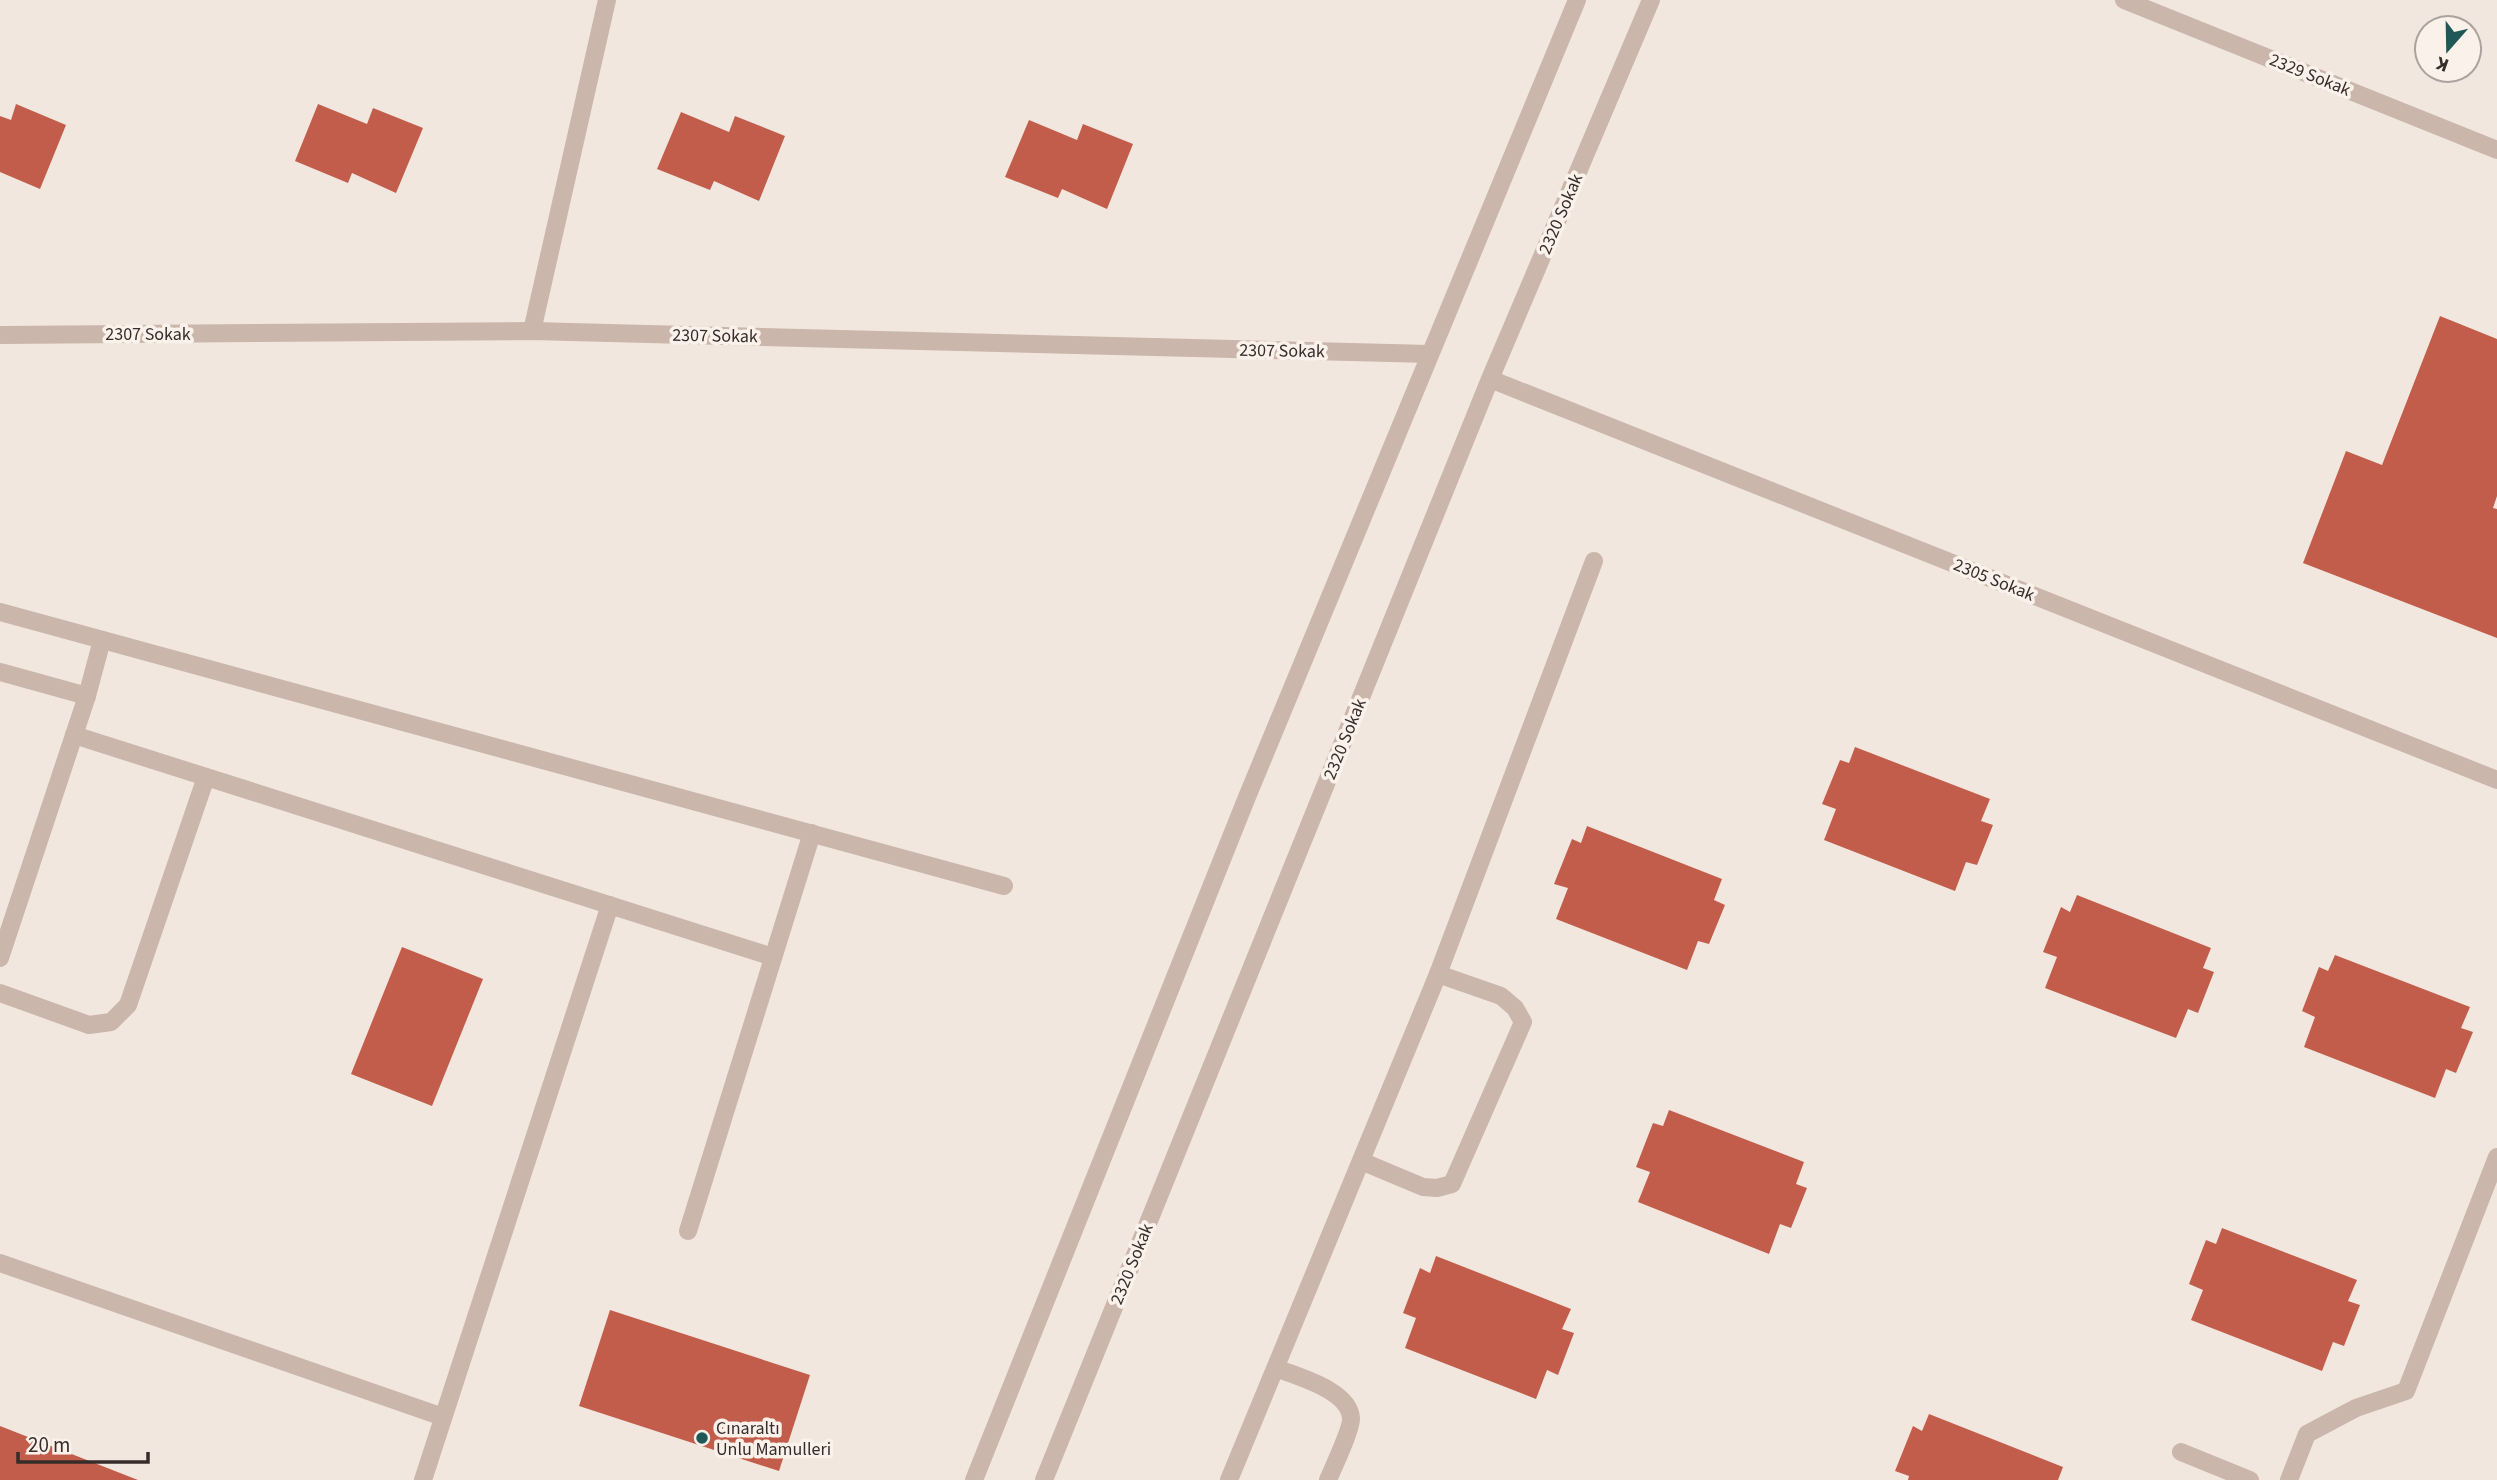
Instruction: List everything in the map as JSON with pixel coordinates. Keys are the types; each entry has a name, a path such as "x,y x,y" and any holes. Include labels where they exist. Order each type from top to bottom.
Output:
{"street":[{"path":"532,331 607,0"},
{"path":"974,1480 1247,797 1577,0"},
{"name":"2320 Sokak","path":"1044,1480 1490,379 1651,0"},
{"name":"2329 Sokak","path":"2124,0 2497,150"},
{"name":"2307 Sokak","path":"0,335 532,331 1430,355"},
{"name":"2305 Sokak","path":"1490,379 2497,780"},
{"path":"1229,1480 1438,974 1594,561"},
{"path":"0,612 1004,886"},
{"path":"0,958 87,695 102,640"},
{"path":"0,672 87,695"},
{"path":"74,735 774,957"},
{"path":"0,993 89,1025 111,1022 128,1005 206,777"},
{"path":"688,1231 812,833"},
{"path":"422,1480 610,905"},
{"path":"1361,1161 1423,1187 1437,1188 1452,1184 1523,1022 1515,1008 1501,996 1438,974"},
{"path":"2289,1480 2307,1434 2356,1408 2406,1391 2497,1157"},
{"path":"0,1263 443,1417"},
{"path":"1276,1368 1337,1394 1348,1406 1351,1420 1328,1480"},
{"path":"2181,1452 2250,1480"}],"building":[{"path":"16,104 66,125 40,189 0,172 0,116 11,120"},
{"path":"318,104 367,124 373,108 423,128 396,193 352,173 348,183 295,161"},
{"path":"681,112 729,132 735,116 785,136 759,201 714,181 710,190 657,169"},
{"path":"1029,120 1077,140 1083,124 1133,144 1107,209 1062,189 1058,198 1005,177"},
{"path":"2440,316 2497,339 2497,496 2493,508 2497,509 2497,638 2303,563 2346,451 2382,465"},
{"path":"1855,747 1990,799 1981,821 1993,825 1977,865 1966,862 1955,891 1824,840 1836,809 1822,804 1840,760 1849,763"},
{"path":"1587,826 1722,879 1714,900 1725,905 1709,944 1698,941 1687,970 1556,919 1568,888 1554,884 1572,839 1581,843"},
{"path":"2077,895 2211,948 2203,968 2214,972 2198,1013 2188,1009 2176,1038 2045,988 2057,957 2043,952 2061,907 2070,912"},
{"path":"402,947 483,979 432,1106 351,1074"},
{"path":"2335,955 2470,1007 2461,1028 2473,1032 2456,1073 2446,1069 2435,1098 2304,1047 2315,1017 2302,1011 2319,967 2328,971"},
{"path":"1669,1110 1804,1162 1796,1184 1807,1188 1791,1228 1780,1224 1769,1254 1638,1202 1650,1172 1636,1167 1653,1123 1663,1126"},
{"path":"2222,1228 2357,1280 2348,1301 2360,1305 2344,1346 2333,1342 2322,1371 2191,1320 2203,1290 2189,1284 2206,1240 2216,1244"},
{"path":"1436,1256 1571,1309 1562,1329 1574,1333 1558,1375 1547,1370 1536,1399 1405,1348 1416,1318 1403,1313 1420,1268 1430,1273"},
{"path":"610,1310 810,1375 779,1471 579,1406"},
{"path":"1929,1414 2063,1467 2058,1480 1908,1480 1909,1476 1895,1471 1913,1426 1922,1431"},
{"path":"0,1426 138,1480 0,1480"}],"place":[{"name":"Cınaraltı Unlu Mamulleri","path":"702,1438"}]}
